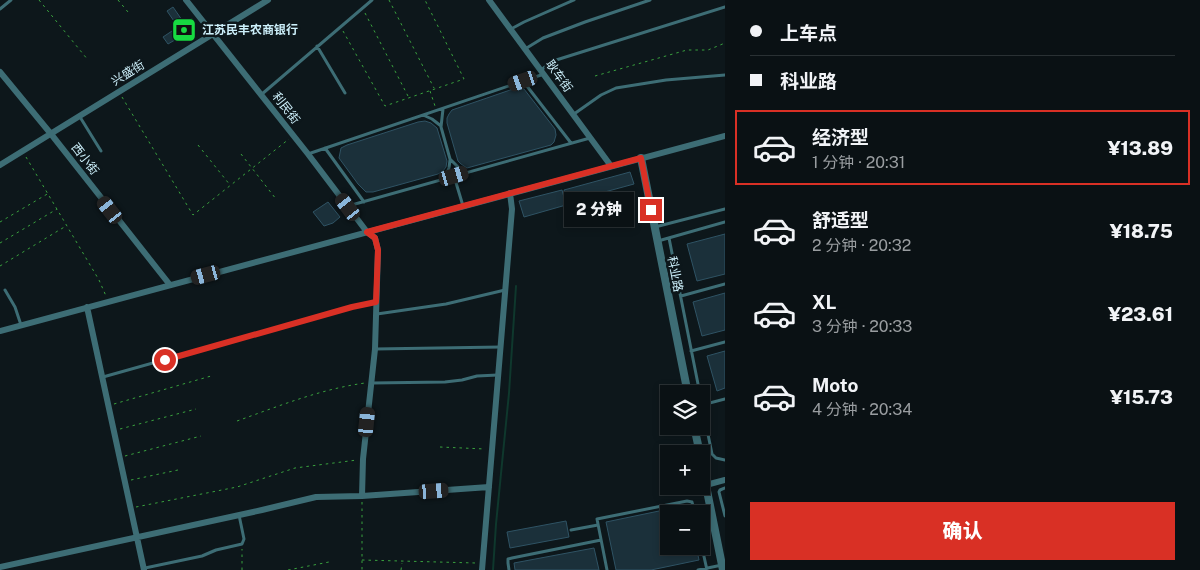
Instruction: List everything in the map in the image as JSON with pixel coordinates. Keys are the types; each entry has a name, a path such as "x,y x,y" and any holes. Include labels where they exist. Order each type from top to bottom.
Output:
{"street":[{"name":"利民街","path":"186,0 367,232 375,238 378,250 375,349 363,460 362,496"},
{"name":"兴盛街","path":"0,165 268,0"},
{"name":"耿车街","path":"489,0 611,166"},
{"name":"西小街","path":"0,72 170,285"},
{"path":"0,331 725,136"},
{"name":"科业路","path":"641,158 686,385"},
{"path":"482,567 506,290 512,209 510,193"},
{"path":"87,307 144,569"},
{"path":"710,484 725,480"},
{"path":"0,567 316,497 362,496 489,487"},
{"path":"708,495 723,568"}],"lane":[{"path":"0,9 11,0"},
{"path":"261,95 372,0"},
{"path":"511,30 524,22 574,0"},
{"path":"525,49 543,38 650,0"},
{"path":"308,154 523,81 542,72 553,61 725,7"},
{"path":"317,46 345,94"},
{"path":"573,115 601,94 616,88 666,80 725,75"},
{"path":"523,81 571,143"},
{"path":"443,108 441,127 450,159 449,168 444,179"},
{"path":"423,115 432,119 441,127"},
{"path":"79,117 101,151"},
{"path":"348,207 590,138"},
{"path":"324,148 364,202"},
{"path":"450,159 464,174"},
{"path":"454,176 463,206"},
{"path":"654,228 725,209"},
{"path":"657,241 725,222"},
{"path":"669,238 698,385"},
{"path":"681,296 725,284"},
{"path":"5,290 15,307 21,325"},
{"path":"376,314 446,304 506,290"},
{"path":"103,377 352,307 376,302"},
{"path":"692,351 725,342"},
{"path":"375,349 501,347"},
{"path":"371,383 445,382 477,376 498,375"},
{"path":"710,404 725,399"},
{"path":"708,435 712,454 716,458 725,460"},
{"path":"725,488 719,492 725,516"},
{"path":"667,505 687,501 692,502 693,505"},
{"path":"607,570 597,519 660,506"},
{"path":"144,569 202,556 216,550 242,544 244,539 239,515"},
{"path":"570,530 598,525"},
{"path":"509,570 508,560 512,558 602,540"},
{"path":"703,555 706,569"},
{"path":"698,570 723,568"}],"path":[{"path":"40,0 88,60"},
{"path":"118,0 128,12"},
{"path":"389,0 434,89"},
{"path":"340,26 385,106 464,79 424,0"},
{"path":"362,8 409,98"},
{"path":"595,76 687,50 708,50 725,43"},
{"path":"430,90 436,111"},
{"path":"119,92 193,215 293,135"},
{"path":"198,145 231,185"},
{"path":"23,151 100,280 108,302"},
{"path":"241,154 276,199"},
{"path":"0,222 48,193"},
{"path":"0,243 58,208"},
{"path":"0,266 67,226"},
{"path":"109,405 212,376"},
{"path":"238,421 295,400 350,386 371,383"},
{"path":"114,431 196,409"},
{"path":"120,457 201,436"},
{"path":"440,447 492,450"},
{"path":"131,508 237,487 295,468 363,460"},
{"path":"125,481 178,470"},
{"path":"362,496 362,570"},
{"path":"242,544 242,570"},
{"path":"362,560 482,567"},
{"path":"288,570 330,562"},
{"path":"401,570 402,562"}],"building":[{"path":"173,7 182,20 176,24 167,11"},
{"path":"182,20 190,31 180,37 175,29 179,27 176,24"},
{"path":"175,29 180,37 168,44 163,37"},
{"path":"516,88 524,89 555,129 554,142 551,145 467,168 461,164 458,161 447,123 449,114 452,110"},
{"path":"425,121 437,128 447,161 446,167 438,174 373,192 366,192 339,158 341,148 347,145"},
{"path":"630,172 634,184 568,202 564,190"},
{"path":"562,190 566,205 524,217 519,201"},
{"path":"328,202 340,217 333,223 324,226 313,212"},
{"path":"725,234 725,274 697,281 687,244"},
{"path":"725,293 725,330 702,336 693,302"},
{"path":"725,351 725,388 717,391 707,356"},
{"path":"660,511 660,555 698,555 699,560 651,570 616,570 606,522"},
{"path":"566,521 569,537 510,548 507,532"},
{"path":"594,548 599,570 515,570 514,563"}],"waterway":[{"path":"493,570 509,393 516,286"}],"place":[{"name":"江苏民丰农商银行","path":"184,30"}],"route":[{"path":"165,360 352,307 376,302 378,250 375,238 367,232 641,158 651,210"}]}
